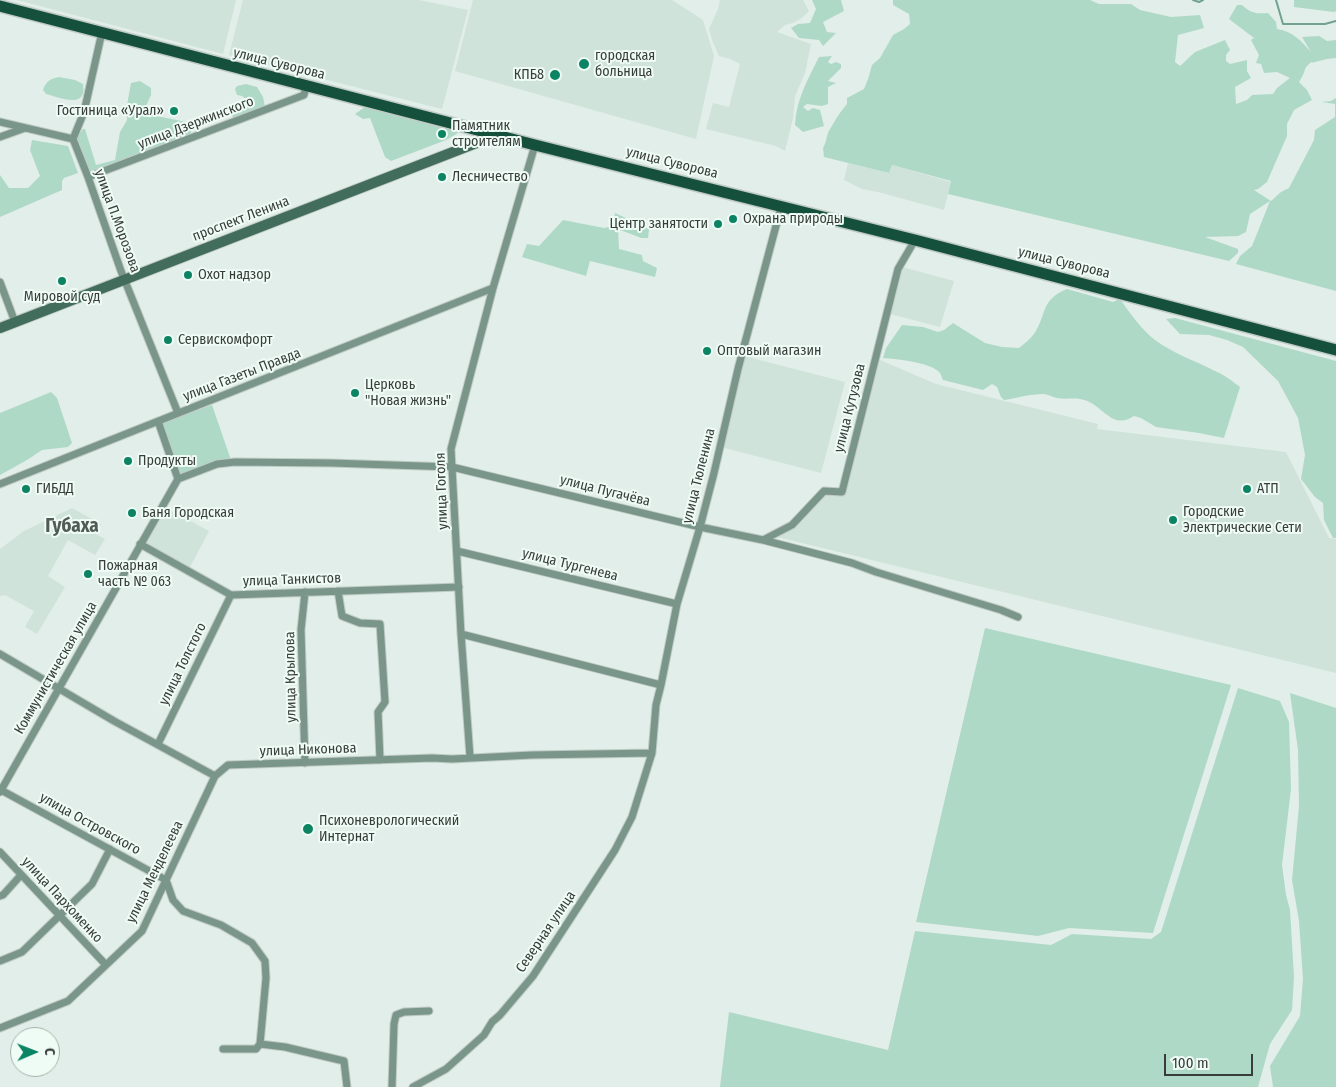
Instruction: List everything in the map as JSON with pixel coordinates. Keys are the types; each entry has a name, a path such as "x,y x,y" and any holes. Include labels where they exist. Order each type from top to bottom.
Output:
{"main road":[{"name":"улица Суворова","path":"0,6 1333,349"},
{"name":"проспект Ленина","path":"0,328 484,140 489,132"}],"street":[{"path":"0,122 73,139 84,112 102,32"},
{"name":"улица Дзержинского","path":"88,177 304,95 306,86"},
{"path":"0,137 25,128"},
{"name":"улица П.Морозова","path":"73,139 124,280 178,413"},
{"name":"улица Гоголя","path":"470,757 451,449 493,288 535,145"},
{"name":"улица Тюленина","path":"652,754 656,705 676,604 700,527 738,368 780,207"},
{"name":"улица Кутузова","path":"763,540 792,525 824,491 842,492 898,269 915,240"},
{"path":"0,282 15,322"},
{"name":"улица Газеты Правда","path":"0,484 493,288"},
{"path":"158,421 178,479"},
{"name":"улица Пугачёва","path":"178,479 216,464 235,462 452,467 700,527 763,540 852,563 1018,617"},
{"name":"Коммунистическая улица","path":"1,791 178,479"},
{"name":"улица Танкистов","path":"140,544 231,594 459,587"},
{"name":"улица Тургенева","path":"457,551 676,604"},
{"path":"338,591 342,616 360,623 380,624 385,702 378,712 380,760"},
{"name":"улица Крылова","path":"305,592 301,630 305,762"},
{"name":"улица Толстого","path":"158,744 231,594"},
{"path":"461,634 661,685"},
{"path":"0,654 114,721 215,776"},
{"name":"улица Никонова","path":"215,776 228,765 532,755 652,754"},
{"name":"Северная улица","path":"412,1087 446,1069 484,1035 492,1022 533,976 616,850 632,817 652,754"},
{"name":"улица Менделеева","path":"0,1028 68,1001 142,931 215,776"},
{"name":"улица Островского","path":"1,791 166,880"},
{"path":"0,961 22,952 92,884 110,849"},
{"name":"улица Пархоменко","path":"0,852 106,965"},
{"path":"0,896 21,874"},
{"path":"166,880 173,900 183,911 221,925 252,943 265,961 266,978 260,1044 256,1049 223,1049"},
{"path":"392,1087 396,1015 404,1012 429,1011"},
{"path":"260,1044 285,1047 344,1061 347,1087"}],"shaded area":[{"path":"17,0 236,0 223,54"},
{"path":"243,0 419,0 468,10 442,109 229,55"},
{"name":"городская больница","path":"473,0 672,0 703,20 714,56 696,139 455,71"},
{"path":"720,0 803,0 809,11 802,18 785,25 777,32 811,44 805,73 795,96 793,118 785,151 776,146 706,129 713,103 729,107 740,64 719,56 712,40 709,29"},
{"path":"848,163 889,173 892,165 951,182 944,210 862,189 844,180"},
{"path":"902,267 954,281 940,327 890,314"},
{"path":"744,356 845,382 821,473 721,447"},
{"path":"880,360 936,384 1098,424 1097,429 1286,452 1329,538 1336,539 1336,673 773,536 794,526 823,494 845,495 877,363"},
{"path":"72,508 101,524 96,534 105,539 95,555 68,540 48,576 65,587 37,634 25,627 34,611 5,595 0,596 0,549 24,531"},
{"path":"166,508 209,531 190,567 146,543"}],"green space":[{"path":"812,0 841,0 844,11 823,22 827,32 836,33 823,46 819,40 799,38 791,28 798,24 810,23 816,9"},
{"path":"893,0 1090,0 1099,4 1131,4 1140,10 1171,17 1200,15 1204,28 1178,35 1175,62 1180,66 1195,52 1225,40 1230,50 1226,55 1226,61 1230,64 1247,60 1247,71 1251,78 1235,87 1236,104 1247,100 1252,95 1273,94 1277,88 1290,78 1277,72 1264,73 1261,64 1256,63 1259,55 1251,40 1254,38 1229,19 1237,5 1242,5 1254,12 1268,13 1276,22 1277,29 1292,34 1311,52 1302,37 1319,36 1327,41 1336,40 1336,58 1311,63 1312,61 1306,67 1299,82 1307,90 1312,100 1294,110 1287,124 1287,136 1267,182 1254,190 1271,201 1289,188 1314,140 1315,130 1335,117 1335,104 1322,102 1331,101 1336,98 1336,291 1236,264 1240,256 1252,246 1270,201 1250,214 1246,232 1238,236 1205,237 1238,249 1238,253 1229,261 948,194 951,181 892,165 889,173 824,157 823,148 828,134 847,104 847,98 864,89 872,65 880,58 893,35 910,24 909,14 893,5"},
{"path":"1294,0 1336,0 1336,11 1294,7"},
{"path":"832,56 828,62 831,64 836,62 841,64 841,68 828,81 836,83 828,87 828,104 822,106 807,104 803,107 808,111 813,108 820,110 824,126 803,132 795,125 803,90 819,57"},
{"path":"59,77 75,80 83,84 81,97 67,100 46,94 43,90 45,84"},
{"path":"140,81 151,88 151,95 146,106 152,115 191,123 191,136 91,174 76,139 85,129 96,165 115,160 120,132 127,120 127,105 131,83"},
{"path":"246,84 257,87 263,97 265,107 234,118 230,114 231,110 243,105 247,100 237,95 235,89 237,86"},
{"path":"365,107 455,129 458,133 446,140 391,161 385,157 370,118 363,119 355,114"},
{"path":"32,140 68,146 78,173 64,178 62,190 0,217 0,175 9,188 28,188 40,176 30,150"},
{"path":"615,213 649,229 648,238 641,238 618,229 619,249 642,255 643,261 657,268 655,277 590,261 586,276 522,257 527,244 539,246 563,220 604,228 613,226"},
{"path":"1067,289 1113,302 1120,299 1140,326 1155,340 1223,375 1240,387 1224,438 1156,427 1134,416 1120,421 1108,416 1091,403 1081,399 1060,399 1043,394 1004,400 997,387 992,384 983,390 943,380 936,369 929,366 904,360 883,358 886,348 902,325 923,327 938,332 953,323 985,343 1019,348 1034,334 1045,308 1052,298"},
{"path":"1175,318 1336,361 1336,538 1333,538 1324,520 1323,503 1315,497 1301,479 1305,455 1298,418 1278,381 1243,347 1209,335 1180,334 1166,319"},
{"path":"51,392 57,398 72,443 68,447 42,450 0,475 0,413"},
{"path":"212,405 231,460 218,461 180,474 162,422"},
{"path":"985,628 1231,685 1153,933 1069,928 1038,936 916,922"},
{"path":"1238,688 1280,701 1289,722 1291,789 1282,865 1290,910 1294,977 1292,1010 1270,1044 1258,1087 720,1087 729,1012 888,1050 915,931 1051,945 1072,934 1151,939 1161,932"},
{"path":"1290,693 1336,708 1336,1087 1273,1087 1270,1066 1300,1016 1303,979 1299,921 1292,880 1299,806 1298,750"}],"waterway":[{"path":"1193,0 1199,2 1203,0"},
{"path":"1276,0 1283,24 1325,24 1336,21"}],"place":[{"name":"городская больница","path":"584,64"},
{"name":"КПБ8","path":"555,75"},
{"name":"Гостиница «Урал»","path":"174,111"},
{"name":"Памятник строителям","path":"442,134"},
{"name":"Лесничество","path":"442,177"},
{"name":"Охрана природы","path":"733,219"},
{"name":"Центр занятости","path":"718,224"},
{"name":"Охот надзор","path":"188,275"},
{"name":"Мировой суд","path":"62,281"},
{"name":"Сервискомфорт","path":"168,340"},
{"name":"Оптовый магазин","path":"707,351"},
{"name":"Церковь \"Новая жизнь\"","path":"355,393"},
{"name":"Продукты","path":"128,461"},
{"name":"ГИБДД","path":"26,489"},
{"name":"АТП","path":"1247,489"},
{"name":"Баня Городская","path":"132,513"},
{"name":"Городские Электрические Сети","path":"1173,520"},
{"name":"Пожарная часть № 063","path":"88,574"},
{"name":"Психоневрологический Интернат","path":"308,829"}],"district":[{"name":"Губаха","path":"72,527"}]}
